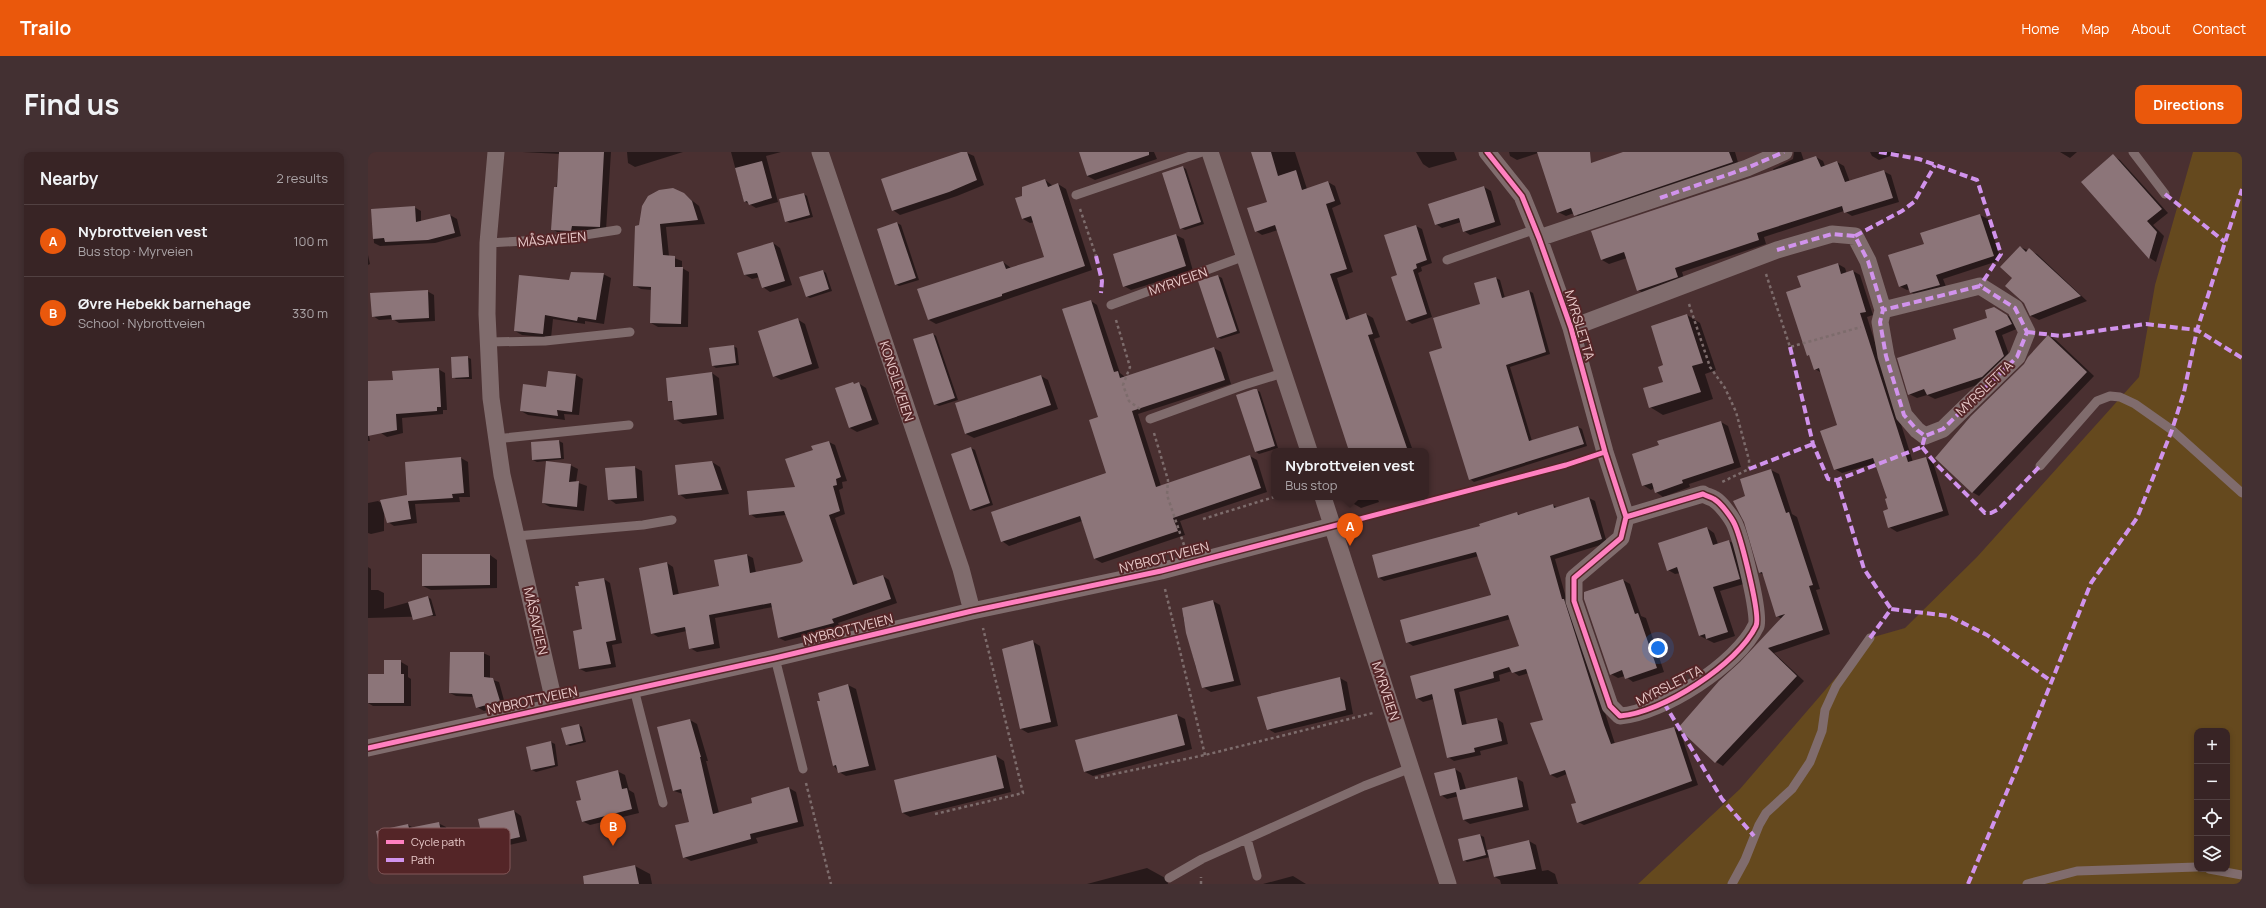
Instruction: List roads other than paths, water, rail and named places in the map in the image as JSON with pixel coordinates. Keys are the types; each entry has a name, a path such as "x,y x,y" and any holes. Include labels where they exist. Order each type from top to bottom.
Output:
{"street":[{"name":"MÅSAVEIEN","path":"496,152 488,243 488,342 495,439 555,706"},
{"name":"KONGLEVEIEN","path":"820,152 961,569 972,611"},
{"path":"1210,152 1308,448"},
{"name":"MYRSLETTA","path":"1487,152 1522,196 1538,233 1571,328 1605,452 1626,517 1621,538 1574,578 1574,601 1610,706 1620,716 1634,715 1664,703 1711,676 1749,638 1757,624 1757,606 1735,524 1714,499 1703,494 1626,517"},
{"path":"1538,233 1747,168 1784,152"},
{"name":"MYRSLETTA","path":"1571,328 1760,256 1832,234 1855,236 1868,261 1882,316 1886,356 1904,415 1917,430 1925,436 1943,429 2017,356 2027,332 2015,308 1980,286 1882,316"},
{"name":"MYRVEIEN","path":"1324,500 1448,884"},
{"name":"NYBROTTVEIEN","path":"368,748 775,658 972,611 1161,571 1332,526"}],"lane":[{"path":"1076,195 1202,152"},
{"path":"2133,152 2164,194"},
{"name":"MÅSAVEIEN","path":"488,243 560,239 617,230"},
{"path":"1447,260 1538,233"},
{"name":"MYRVEIEN","path":"1111,305 1245,256"},
{"path":"488,342 545,341 630,332"},
{"path":"1150,419 1244,385 1283,373"},
{"path":"2040,466 2097,401 2106,397 2120,397 2135,404 2172,430 2242,493"},
{"path":"495,439 629,425"},
{"path":"517,536 643,525 672,520"},
{"path":"1732,884 1766,813 1792,789 1810,762 1822,731 1824,710 1836,686 1870,638"},
{"path":"775,658 803,769"},
{"path":"634,689 663,803"},
{"path":"1169,878 1202,859 1364,786 1410,768"},
{"path":"1247,839 1257,876"},
{"path":"2027,884 2077,871 2194,867"},
{"path":"2226,872 2242,875"}],"place":[{"name":"Nybrottveien vest","path":"1350,546"},
{"name":"Øvre Hebekk barnehage","path":"613,846"}]}
